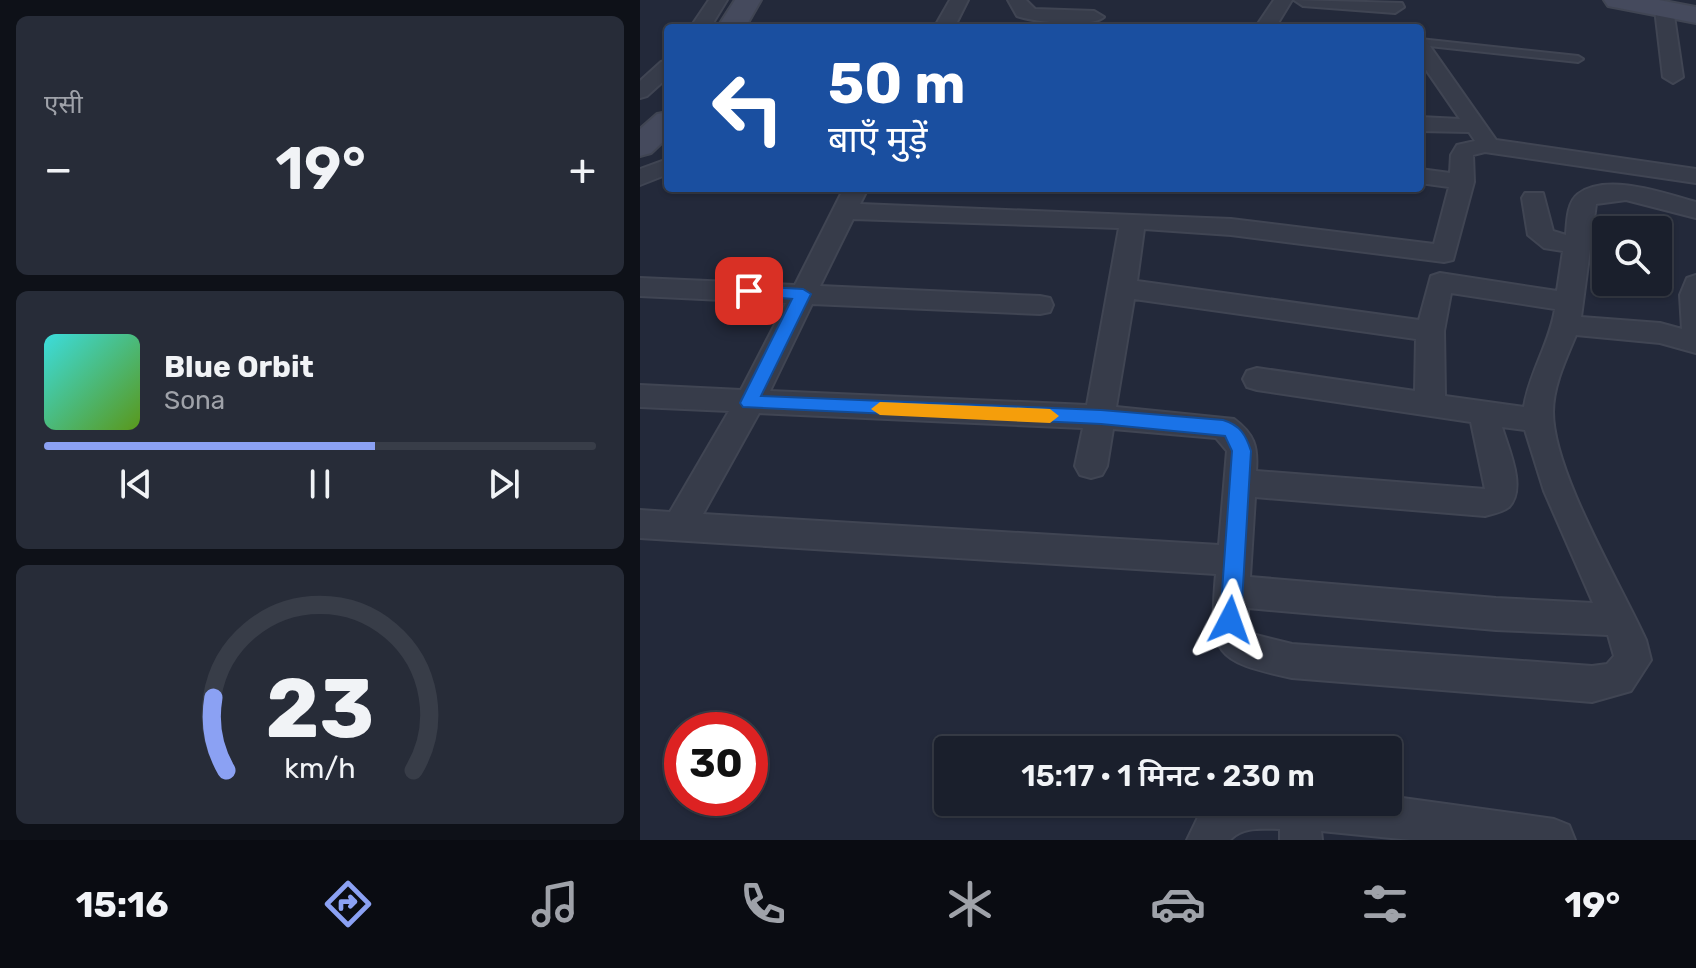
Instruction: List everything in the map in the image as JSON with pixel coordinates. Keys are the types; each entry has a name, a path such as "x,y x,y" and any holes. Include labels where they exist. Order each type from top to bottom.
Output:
{"street":[{"path":"703,24 718,0"},
{"path":"733,24 748,0"},
{"path":"946,24 959,0"},
{"path":"1017,0 1024,12 1033,15 1094,17"},
{"path":"1268,24 1283,0"},
{"path":"1303,0 1393,4 1406,24"},
{"path":"1617,0 1696,15"},
{"path":"1653,5 1673,77"},
{"path":"1424,55 1481,135"},
{"path":"640,92 664,70"},
{"path":"1424,89 1449,91"},
{"path":"1424,125 1696,176"},
{"path":"1430,405 1430,331 1444,254 1462,182 1462,155 1481,135"},
{"path":"640,178 664,168"},
{"path":"1424,177 1462,182"},
{"path":"640,396 1101,417 1223,427 1238,439 1242,451 1230,620 1238,645 1249,652 1292,661 1592,684 1618,679 1633,660 1619,620 1547,458 1538,414 1549,368 1568,314 1582,207 1586,199 1595,194 1625,193 1696,210"},
{"path":"1534,198 1541,235 1553,242 1577,245"},
{"path":"679,527 749,403 850,199 1231,227 1444,254"},
{"path":"1091,466 1133,221"},
{"path":"1440,282 1696,343"},
{"path":"1696,284 1693,295 1696,333"},
{"path":"640,287 1040,305"},
{"path":"1123,288 1430,331"},
{"path":"1257,379 1539,421"},
{"path":"1240,483 1485,503 1497,500 1501,483 1484,413"},
{"path":"640,524 1234,576 1496,614 1619,620"},
{"path":"1208,840 1212,826 1224,815 1239,810 1301,824 1364,813 1452,834 1554,840"}],"lane":[{"path":"1424,52 1578,59"}],"slow traffic":[{"path":"880,409 1050,416"}],"route":[{"path":"749,291 803,294 749,403 1101,417 1223,427 1231,431 1242,451 1230,620"}]}
